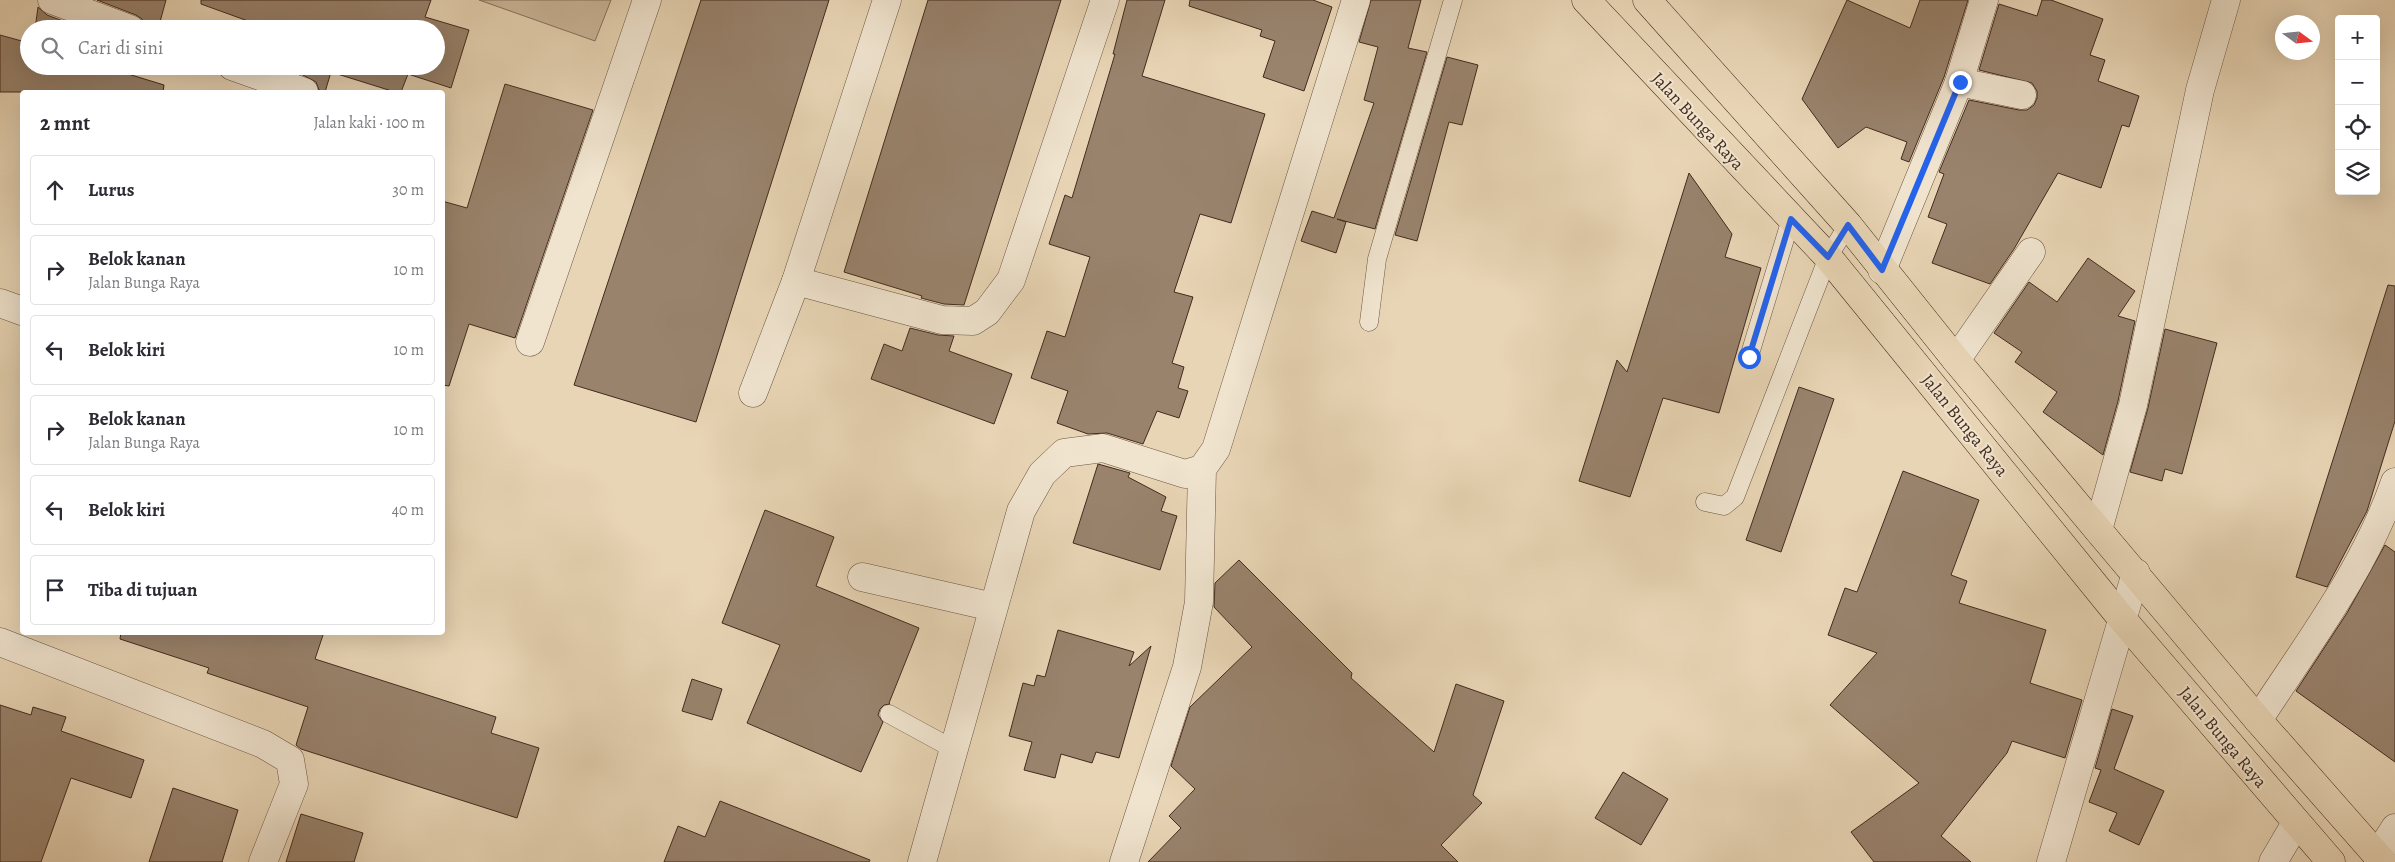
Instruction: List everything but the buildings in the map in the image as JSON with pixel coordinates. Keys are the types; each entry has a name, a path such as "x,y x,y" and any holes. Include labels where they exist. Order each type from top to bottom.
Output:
{"main road":[{"name":"Jalan Bunga Raya","path":"1586,0 1828,257 2123,620 2331,862"},
{"name":"Jalan Bunga Raya","path":"1647,0 1848,225 1882,270 2098,530 2258,720 2380,859"}],"street":[{"path":"52,0 106,20"},
{"path":"530,342 647,0"},
{"path":"753,393 796,280 886,0"},
{"path":"796,280 942,320 973,321 987,312 1012,280 1105,0"},
{"path":"1124,862 1187,666 1199,602 1202,469 1216,449 1356,0"},
{"path":"1882,270 1960,82 1984,0"},
{"path":"2098,530 2133,405 2170,240 2200,90 2226,0"},
{"path":"257,75 298,90"},
{"path":"1960,82 2022,95"},
{"path":"1956,360 2031,252"},
{"path":"0,303 20,310"},
{"path":"922,862 1021,511 1042,474 1064,453 1103,448 1186,474 1202,469"},
{"path":"2258,720 2354,574 2382,520 2395,482"},
{"path":"2051,862 2136,574"},
{"path":"862,577 993,607"},
{"path":"0,642 263,744 290,760 294,784 263,862"},
{"path":"2273,862 2296,822"},
{"path":"2380,859 2395,828"}],"lane":[{"path":"1368,322 1377,259 1453,0"},
{"path":"1749,357 1791,219"},
{"path":"1705,502 1724,506 1734,497 1828,257 1848,225"},
{"path":"889,714 955,750"}],"shaded area":[{"path":"479,0 611,0 595,41"}],"route":[{"path":"1749,357 1791,219 1828,257 1848,225 1882,270 1960,82"}]}
